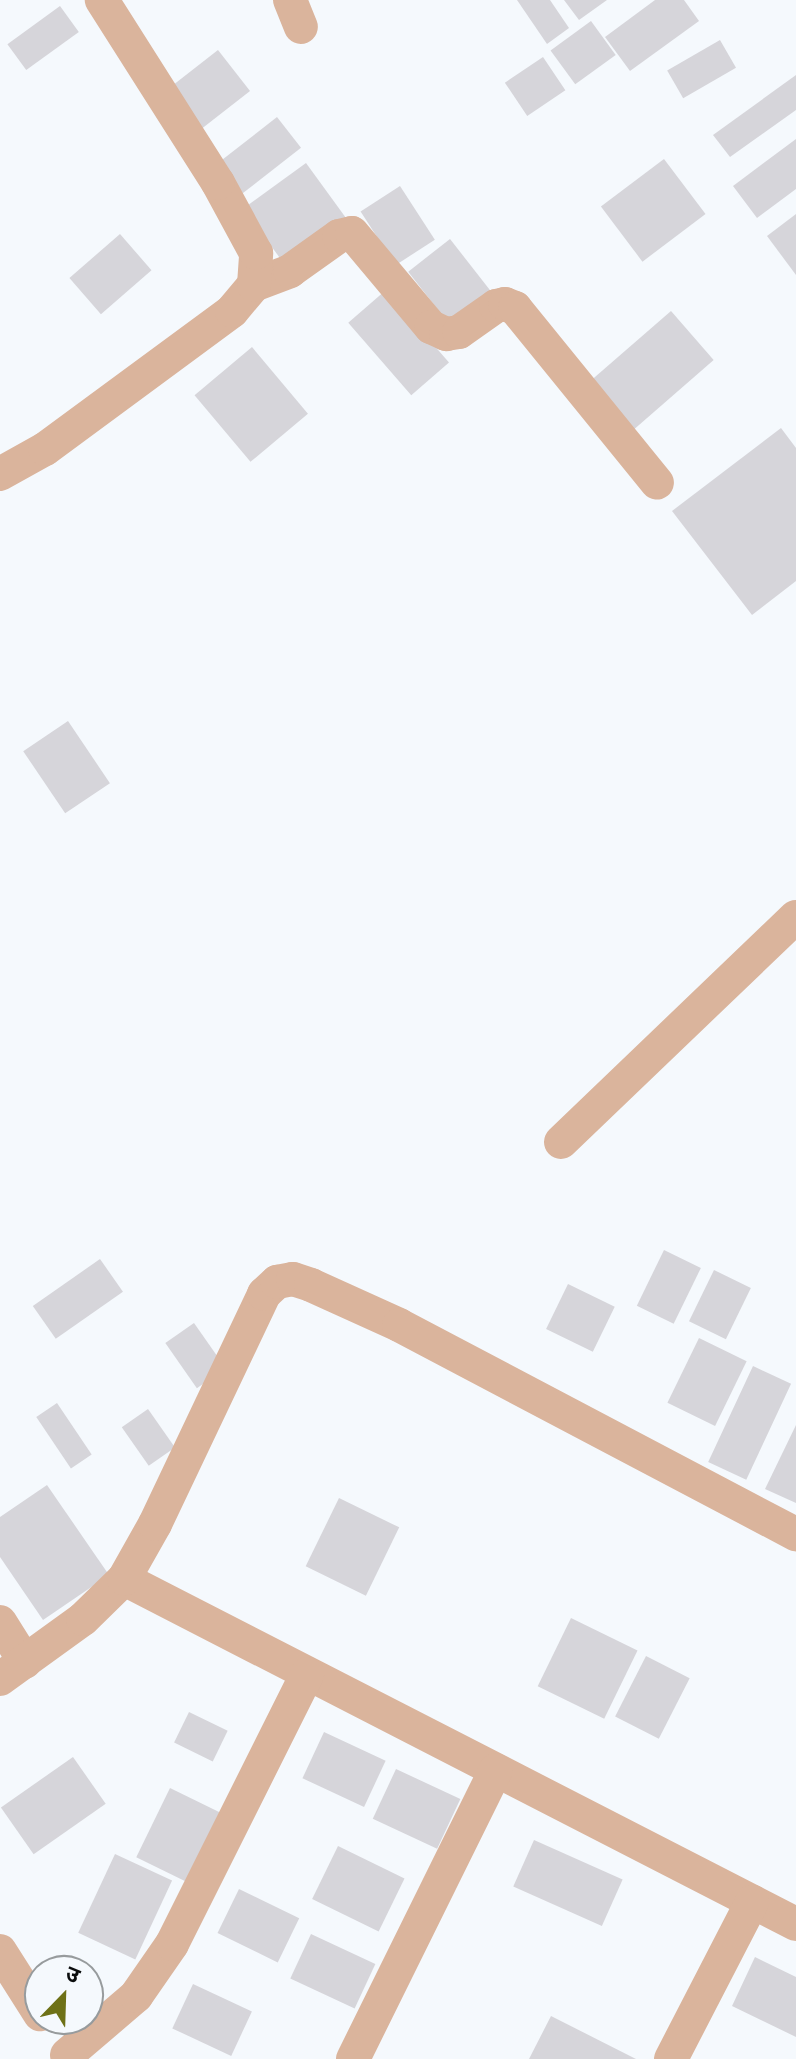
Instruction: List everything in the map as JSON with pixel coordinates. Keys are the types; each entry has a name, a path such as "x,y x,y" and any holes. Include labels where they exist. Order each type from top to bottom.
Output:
{"street":[{"path":"102,0 218,183 256,253 254,285"},
{"path":"0,474 45,449 232,311 254,285 290,271 339,236 352,233 431,327 446,334 459,332 496,306 505,304 515,308 657,483"},
{"path":"561,1142 796,917"},
{"path":"0,1622 12,1670 83,1619 124,1579 155,1524 264,1294 277,1282 293,1279 399,1325 796,1534"},
{"path":"124,1579 796,1924"},
{"path":"54,2035 68,2057 136,1996 172,1944 307,1674"},
{"path":"353,2059 496,1770"},
{"path":"671,2059 752,1902"},
{"path":"0,1951 24,1988"}],"building":[{"path":"517,0 550,0 569,28 547,44"},
{"path":"564,0 607,0 579,20"},
{"path":"655,0 684,0 699,21 630,71 605,37"},
{"path":"60,6 79,32 26,70 7,44"},
{"path":"591,21 616,55 575,84 551,50"},
{"path":"720,40 736,68 683,98 667,70"},
{"path":"218,50 250,91 202,129 170,88"},
{"path":"543,57 565,90 527,116 505,83"},
{"path":"796,75 796,110 730,157 713,135"},
{"path":"277,117 301,148 243,193 219,163"},
{"path":"796,139 796,189 757,218 733,186"},
{"path":"664,159 706,214 642,262 601,207"},
{"path":"306,163 347,219 284,264 244,208"},
{"path":"400,186 435,240 395,265 361,212"},
{"path":"796,214 796,275 767,236"},
{"path":"120,234 151,270 101,314 69,278"},
{"path":"450,239 495,297 453,329 408,272"},
{"path":"386,290 449,362 411,395 348,323"},
{"path":"671,311 714,360 626,436 583,387"},
{"path":"252,347 308,414 250,462 195,395"},
{"path":"781,428 796,448 796,581 752,615 672,511"},
{"path":"68,721 110,783 65,813 23,751"},
{"path":"664,1250 701,1268 674,1324 637,1306"},
{"path":"100,1259 123,1292 56,1339 33,1306"},
{"path":"714,1270 751,1288 726,1339 689,1321"},
{"path":"568,1284 615,1307 593,1352 546,1329"},
{"path":"194,1323 226,1368 197,1388 165,1343"},
{"path":"699,1338 747,1361 715,1426 667,1403"},
{"path":"753,1366 791,1384 746,1480 708,1462"},
{"path":"57,1403 92,1454 71,1468 36,1417"},
{"path":"148,1409 175,1448 149,1466 122,1427"},
{"path":"796,1425 796,1503 765,1489"},
{"path":"47,1485 109,1575 43,1620 0,1557 0,1517"},
{"path":"339,1498 399,1527 366,1596 306,1566"},
{"path":"571,1618 638,1650 604,1719 538,1686"},
{"path":"646,1656 690,1678 659,1739 615,1717"},
{"path":"189,1712 228,1731 213,1761 174,1743"},
{"path":"324,1732 386,1761 364,1807 302,1778"},
{"path":"73,1757 106,1804 34,1854 1,1807"},
{"path":"396,1769 460,1799 437,1849 373,1819"},
{"path":"170,1788 226,1815 192,1884 136,1857"},
{"path":"534,1840 623,1879 602,1926 513,1887"},
{"path":"338,1846 405,1878 379,1931 312,1899"},
{"path":"115,1854 172,1881 135,1959 78,1933"},
{"path":"239,1889 299,1918 278,1962 218,1933"},
{"path":"311,1934 375,1964 355,2008 290,1978"},
{"path":"755,1957 796,1977 796,2037 732,2006"},
{"path":"193,1984 252,2011 231,2056 172,2028"},
{"path":"551,2016 636,2059 529,2059"}]}
